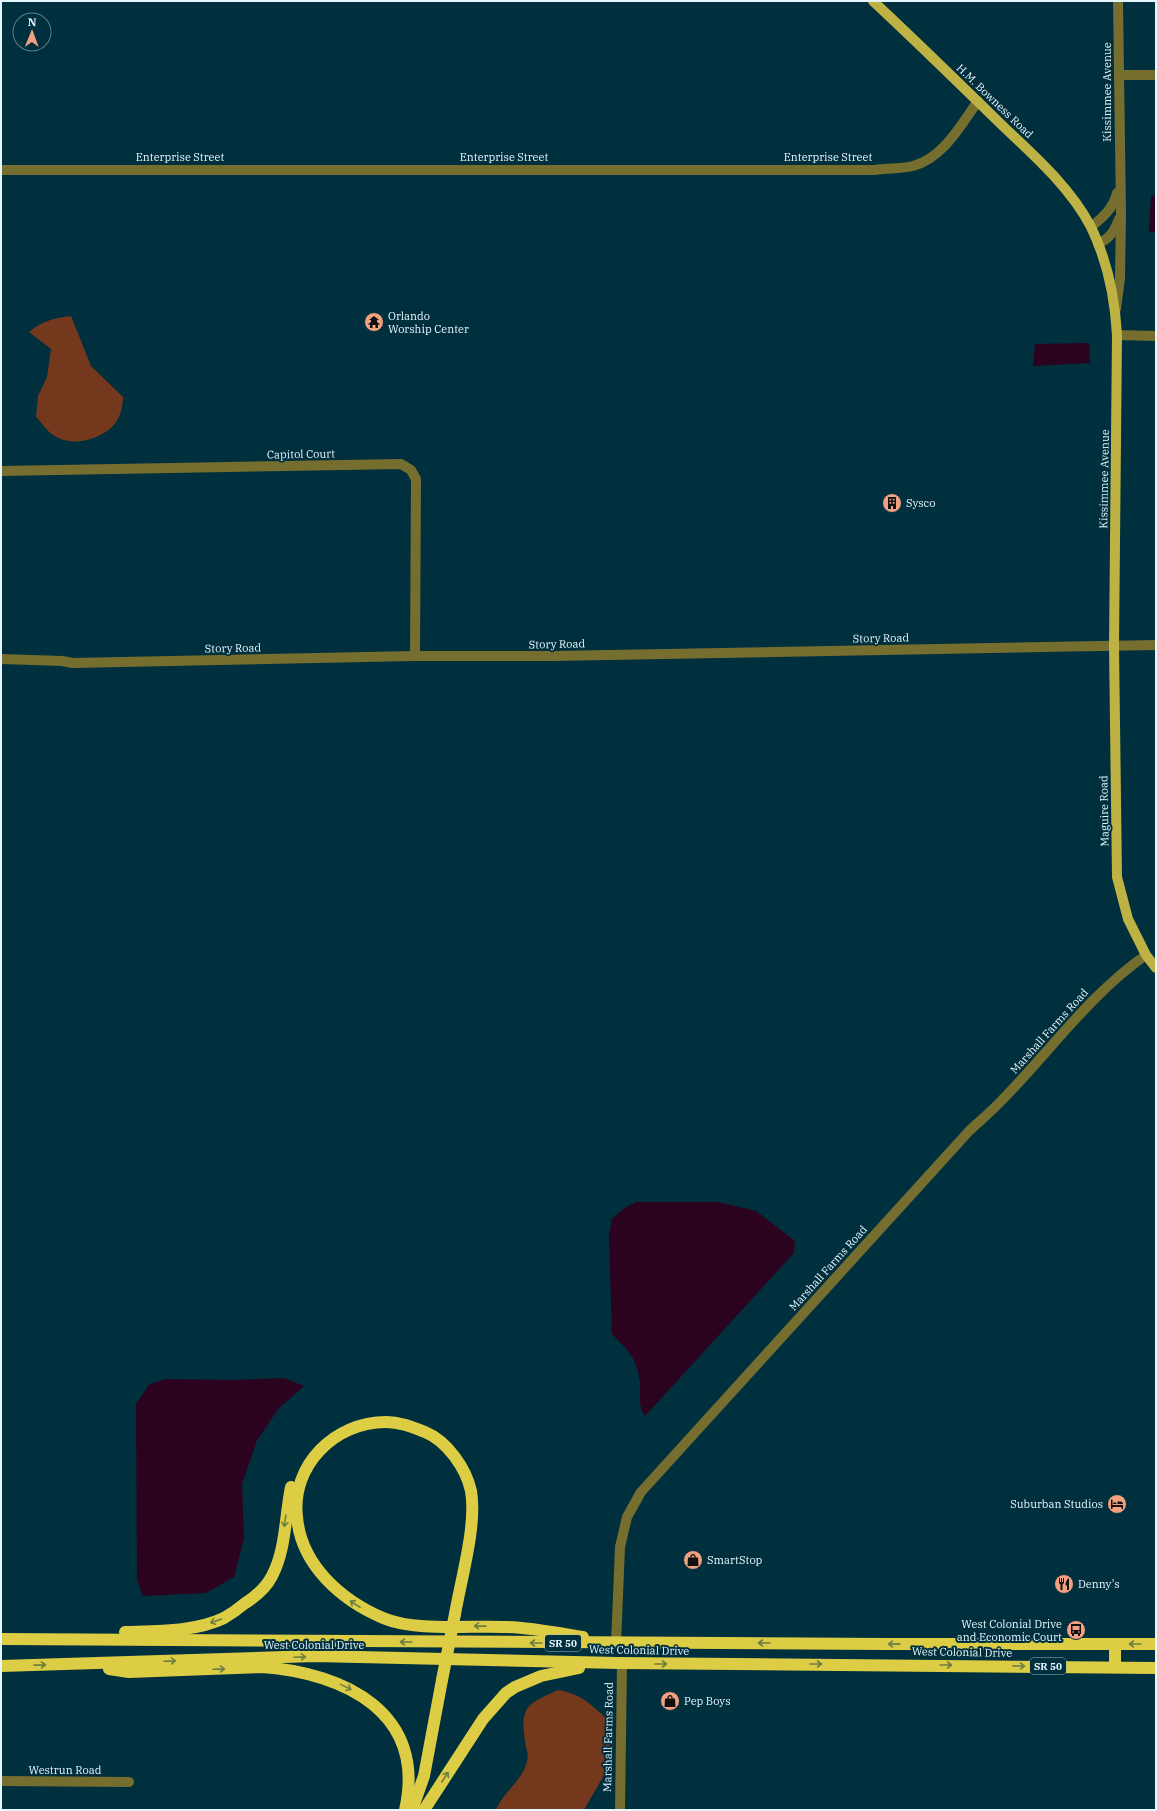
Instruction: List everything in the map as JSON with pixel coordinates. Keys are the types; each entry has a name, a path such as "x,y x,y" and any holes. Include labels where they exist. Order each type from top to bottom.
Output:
{"highway":[{"path":"4,1640 161,1630 194,1626 225,1617 250,1601 264,1588 272,1576 279,1558 291,1487 296,1472 308,1452 316,1442 337,1428 361,1417 383,1415 404,1417 424,1423 446,1437 460,1452 470,1468 479,1498 480,1515 458,1614"},
{"path":"423,1810 432,1777 446,1680 458,1614 473,1514 470,1490 466,1475 456,1459 442,1442 409,1425 387,1422 371,1423 349,1429 336,1436 316,1454 302,1476 298,1488 296,1515 300,1533 314,1564 334,1587 348,1599 364,1610 399,1623 428,1626 507,1627 536,1629 616,1643"},
{"name":"West Colonial Drive","path":"4,1640 1156,1644"},
{"path":"1115,1644 1115,1667"},
{"name":"West Colonial Drive","path":"1,1666 315,1656 620,1663 1156,1668"},
{"path":"423,1810 483,1719 506,1693 515,1687 551,1673 620,1663"},
{"path":"68,1665 129,1672 262,1668 278,1669 321,1677 343,1686 360,1694 377,1708 387,1717 398,1734 405,1748 409,1768 410,1786 405,1810"},
{"path":"412,1810 424,1776 446,1680"}],"main road":[{"name":"H.M. Bowness Road","path":"873,1 1043,164 1072,197 1091,227"},
{"name":"Kissimmee Avenue","path":"1091,227 1108,276 1116,312 1114,646"},
{"name":"Maguire Road","path":"1114,646 1117,877 1128,919 1146,955 1156,968"}],"street":[{"name":"Kissimmee Avenue","path":"1116,312 1120,278 1118,1"},
{"path":"1119,75 1156,75"},
{"name":"Enterprise Street","path":"1,170 875,170 913,166 937,153 952,136 978,101"},
{"name":"Kissimmee Avenue","path":"1091,227 1105,215 1115,202 1119,183"},
{"path":"1098,244 1108,239 1115,230 1120,214"},
{"path":"1117,335 1156,336"},
{"name":"Capitol Court","path":"1,471 402,464 410,470 416,479 416,656"},
{"name":"Story Road","path":"1,659 62,660 73,663 416,656 561,656 1156,645"},
{"name":"Marshall Farms Road","path":"616,1643 620,1547 627,1517 641,1492 970,1130 1004,1098 1097,996 1123,971 1146,955"},
{"name":"Marshall Farms Road","path":"620,1663 620,1810"},
{"name":"Westrun Road","path":"1,1781 129,1782"}],"shaded area":[{"path":"1156,195 1156,232 1149,232 1151,196"},
{"path":"71,316 91,366 123,397 120,413 114,425 105,433 83,441 67,441 60,439 46,429 36,417 38,396 47,377 51,349 29,332 48,321"},
{"path":"1089,343 1090,363 1033,366 1035,344"},
{"path":"636,1202 718,1202 756,1211 795,1241 794,1253 645,1416 640,1403 640,1382 637,1367 631,1355 612,1334 609,1236 612,1219 623,1209"},
{"path":"284,1378 304,1386 279,1408 257,1440 242,1484 244,1539 234,1577 206,1593 143,1596 137,1580 136,1404 150,1384 166,1379 233,1380"},
{"path":"558,1690 574,1694 588,1702 609,1722 613,1733 614,1744 612,1756 602,1779 584,1810 496,1810 503,1797 522,1774 528,1759 524,1730 525,1713 533,1703"}],"place":[{"name":"Orlando Worship Center","path":"374,322"},
{"name":"Sysco","path":"892,503"},
{"name":"Suburban Studios","path":"1117,1504"},
{"name":"SmartStop","path":"693,1560"},
{"name":"Denny's","path":"1064,1584"},
{"name":"West Colonial Drive and Economic Court","path":"1076,1630"},
{"name":"Pep Boys","path":"670,1701"}]}
